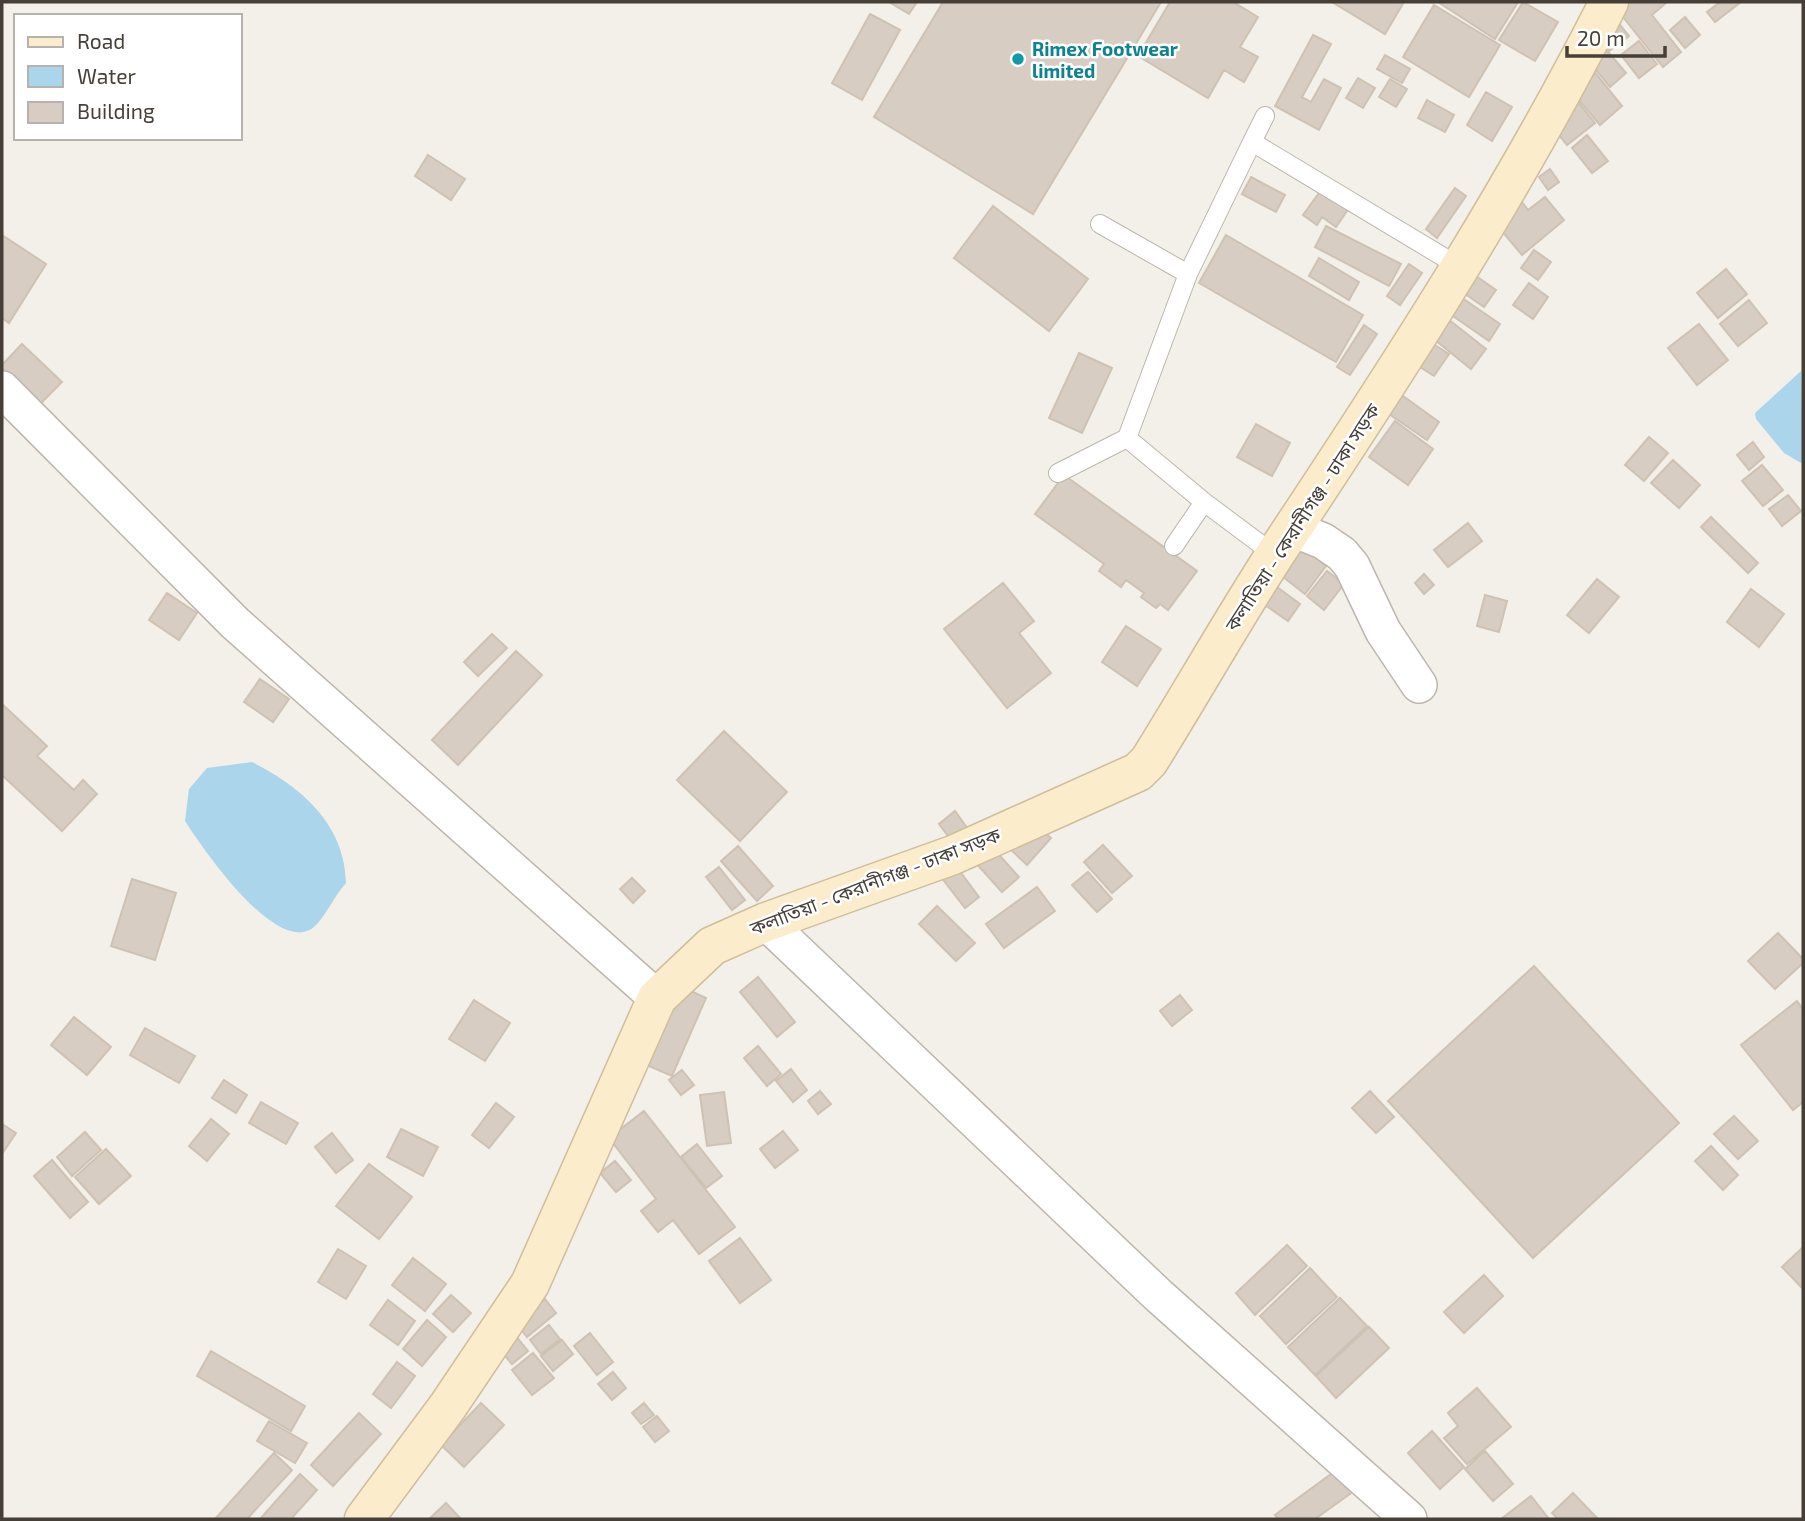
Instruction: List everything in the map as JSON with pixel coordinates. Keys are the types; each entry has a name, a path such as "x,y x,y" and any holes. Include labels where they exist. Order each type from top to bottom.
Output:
{"main road":[{"name":"কলাতিয়া - কেরানীগঞ্জ - ঢাকা সড়ক","path":"364,1519 448,1406 530,1284 657,998 712,946 766,922 953,855 1138,772 1149,761 1284,542 1321,489 1460,267 1555,109 1609,2"}],"street":[{"path":"2,389 235,623 657,998"},
{"path":"1284,542 1323,541 1347,560 1383,631 1419,685"},
{"path":"766,922 1158,1295 1409,1519"}],"lane":[{"path":"1058,473 1127,438 1188,274 1265,116"},
{"path":"1252,142 1460,267"},
{"path":"1100,224 1188,274"},
{"path":"1127,438 1204,502 1284,542"},
{"path":"1174,546 1204,502"}],"water":[{"path":"1801,371 1801,463 1784,453 1756,419 1755,413"},
{"path":"252,762 303,796 329,825 338,843 344,862 346,883 314,927 298,932 280,927 261,914 223,874 185,821 189,789 207,768"}],"building":[{"path":"889,2 917,2 909,14"},
{"name":"Rimex Footwear limited","path":"943,2 1161,2 1033,214 874,117"},
{"path":"1170,2 1233,2 1258,17 1240,47 1258,57 1244,82 1224,70 1208,98 1138,56"},
{"path":"1332,2 1404,2 1385,34"},
{"path":"1438,2 1518,2 1495,39"},
{"path":"1523,2 1558,22 1535,61 1499,40"},
{"path":"1621,2 1667,2 1652,15 1681,52 1663,67 1615,7"},
{"path":"1720,2 1741,2 1715,22 1707,12"},
{"path":"1434,5 1500,45 1469,97 1403,57"},
{"path":"870,14 900,30 862,100 832,83"},
{"path":"1685,17 1700,35 1685,48 1670,30"},
{"path":"1616,20 1629,36 1609,51 1597,35"},
{"path":"1313,35 1331,44 1302,97 1311,102 1324,79 1341,88 1319,130 1275,106"},
{"path":"1639,41 1657,64 1639,78 1621,55"},
{"path":"1603,46 1626,73 1610,87 1587,59"},
{"path":"1385,55 1410,69 1402,83 1377,69"},
{"path":"1592,69 1622,106 1600,125 1569,88"},
{"path":"1358,78 1375,88 1363,108 1346,98"},
{"path":"1390,79 1407,89 1396,107 1379,97"},
{"path":"1486,92 1512,107 1492,141 1467,125"},
{"path":"1427,100 1454,115 1445,132 1418,118"},
{"path":"1578,102 1595,123 1567,145 1551,125"},
{"path":"1587,135 1608,161 1592,173 1572,148"},
{"path":"428,155 465,179 451,200 415,176"},
{"path":"1550,169 1559,182 1548,190 1539,177"},
{"path":"1251,177 1285,195 1276,212 1242,194"},
{"path":"1455,188 1466,196 1437,238 1426,229"},
{"path":"1322,189 1349,208 1336,227 1322,217 1317,225 1303,215"},
{"path":"1545,197 1564,220 1522,255 1496,224 1522,202 1528,210"},
{"path":"993,206 1088,279 1049,331 954,258"},
{"path":"1326,226 1401,264 1389,286 1315,247"},
{"path":"2,235 46,264 9,323 2,318"},
{"path":"1226,235 1363,315 1336,362 1199,283"},
{"path":"1534,250 1551,262 1538,280 1521,268"},
{"path":"1319,258 1359,282 1349,300 1309,276"},
{"path":"1409,264 1422,273 1400,305 1387,296"},
{"path":"1466,269 1496,290 1484,307 1454,286"},
{"path":"1726,269 1747,294 1718,318 1697,293"},
{"path":"1529,283 1548,297 1533,319 1513,305"},
{"path":"1452,291 1500,324 1489,341 1440,307"},
{"path":"1749,300 1767,323 1738,346 1720,324"},
{"path":"1439,312 1486,349 1471,369 1424,331"},
{"path":"1699,324 1728,360 1697,385 1668,348"},
{"path":"1364,325 1377,334 1350,375 1337,367"},
{"path":"1427,340 1449,354 1434,376 1412,362"},
{"path":"22,344 62,382 39,405 2,369 2,365"},
{"path":"1079,353 1112,368 1082,433 1049,418"},
{"path":"1399,393 1439,422 1427,440 1386,412"},
{"path":"1395,421 1433,449 1408,485 1369,457"},
{"path":"1256,424 1290,443 1272,476 1237,457"},
{"path":"1649,437 1668,453 1644,481 1625,465"},
{"path":"1753,442 1764,457 1749,470 1737,455"},
{"path":"1673,460 1700,485 1679,508 1651,483"},
{"path":"1762,465 1783,490 1763,506 1742,481"},
{"path":"1064,475 1197,571 1168,610 1160,604 1156,608 1141,597 1144,593 1126,580 1121,587 1099,571 1104,564 1035,514"},
{"path":"1788,495 1801,511 1782,526 1769,509"},
{"path":"1711,517 1758,563 1748,573 1701,527"},
{"path":"1468,523 1482,541 1448,567 1434,550"},
{"path":"1295,541 1326,566 1305,594 1273,569"},
{"path":"1327,571 1344,584 1324,610 1307,596"},
{"path":"1424,574 1434,585 1424,594 1415,583"},
{"path":"1597,579 1619,597 1589,633 1567,615"},
{"path":"1003,583 1034,621 1019,633 1051,673 1007,708 944,629"},
{"path":"1277,587 1300,604 1288,621 1265,605"},
{"path":"1751,589 1784,614 1759,647 1727,622"},
{"path":"167,593 197,613 179,640 149,620"},
{"path":"1485,595 1507,601 1499,632 1477,626"},
{"path":"1126,626 1161,649 1137,686 1102,662"},
{"path":"492,634 507,648 478,676 464,662"},
{"path":"516,651 542,675 458,765 432,740"},
{"path":"260,679 289,699 273,722 244,702"},
{"path":"2,704 47,746 37,756 74,790 83,780 97,794 62,831 2,775"},
{"path":"724,731 787,792 740,841 677,780"},
{"path":"955,811 973,836 957,848 939,824"},
{"path":"1032,821 1051,838 1027,865 1008,847"},
{"path":"1103,845 1132,876 1112,893 1084,862"},
{"path":"738,846 773,886 757,901 721,861"},
{"path":"992,847 1019,877 1002,892 975,862"},
{"path":"956,866 979,897 965,908 941,877"},
{"path":"719,867 745,900 732,910 706,877"},
{"path":"1088,872 1112,899 1097,912 1072,885"},
{"path":"632,878 645,891 633,903 620,889"},
{"path":"132,879 176,893 155,960 111,946"},
{"path":"1037,887 1055,911 1004,948 986,924"},
{"path":"937,906 975,943 956,961 919,924"},
{"path":"1778,933 1803,959 1803,963 1775,989 1748,961"},
{"path":"1534,966 1679,1123 1533,1258 1388,1101"},
{"path":"758,977 795,1022 777,1037 740,992"},
{"path":"676,984 706,998 672,1076 642,1063"},
{"path":"1180,995 1192,1010 1172,1026 1160,1011"},
{"path":"474,1000 510,1023 485,1061 449,1039"},
{"path":"1797,1001 1803,1009 1803,1102 1793,1110 1741,1045"},
{"path":"74,1017 111,1047 87,1075 51,1045"},
{"path":"145,1028 195,1056 179,1083 130,1055"},
{"path":"758,1046 781,1074 767,1086 744,1058"},
{"path":"791,1069 807,1090 793,1102 776,1081"},
{"path":"682,1070 694,1085 681,1095 669,1080"},
{"path":"224,1080 247,1095 236,1113 212,1098"},
{"path":"820,1091 831,1104 818,1114 808,1101"},
{"path":"1370,1091 1394,1117 1376,1133 1352,1108"},
{"path":"724,1092 731,1143 707,1146 700,1095"},
{"path":"261,1102 298,1123 286,1144 249,1123"},
{"path":"496,1103 514,1117 489,1148 472,1135"},
{"path":"644,1111 735,1227 699,1254 673,1220 658,1232 641,1211 656,1199 609,1138"},
{"path":"1734,1116 1758,1141 1738,1159 1714,1134"},
{"path":"211,1119 229,1134 207,1161 189,1146"},
{"path":"2,1124 16,1133 2,1154"},
{"path":"401,1129 438,1147 423,1176 387,1157"},
{"path":"783,1131 798,1150 775,1168 760,1149"},
{"path":"85,1132 101,1150 72,1176 57,1157"},
{"path":"332,1133 353,1160 336,1173 315,1147"},
{"path":"697,1144 722,1176 706,1188 681,1157"},
{"path":"1711,1146 1738,1175 1723,1190 1695,1161"},
{"path":"106,1149 131,1176 99,1204 75,1177"},
{"path":"52,1160 88,1202 70,1218 34,1176"},
{"path":"615,1161 631,1180 616,1192 600,1173"},
{"path":"369,1164 412,1197 379,1239 336,1206"},
{"path":"740,1238 771,1280 740,1303 709,1261"},
{"path":"1287,1245 1307,1266 1255,1315 1236,1293"},
{"path":"1803,1247 1803,1289 1782,1267"},
{"path":"338,1249 366,1266 346,1299 318,1282"},
{"path":"413,1258 446,1284 425,1311 392,1285"},
{"path":"1310,1268 1337,1297 1286,1344 1260,1316"},
{"path":"1484,1275 1503,1296 1464,1333 1444,1312"},
{"path":"451,1295 471,1313 453,1332 433,1314"},
{"path":"1340,1298 1367,1326 1315,1375 1288,1347"},
{"path":"545,1299 556,1313 527,1337 515,1322"},
{"path":"388,1300 415,1321 398,1345 370,1325"},
{"path":"427,1320 446,1337 422,1366 403,1349"},
{"path":"549,1325 560,1339 541,1354 530,1340"},
{"path":"1369,1327 1389,1348 1336,1398 1316,1376"},
{"path":"590,1333 613,1362 597,1375 574,1346"},
{"path":"515,1335 528,1351 512,1364 498,1348"},
{"path":"562,1340 573,1354 553,1371 541,1356"},
{"path":"211,1351 305,1406 291,1431 197,1376"},
{"path":"533,1353 554,1378 532,1395 512,1370"},
{"path":"397,1362 415,1376 391,1408 373,1394"},
{"path":"613,1372 626,1388 612,1400 598,1384"},
{"path":"1477,1388 1511,1427 1467,1464 1444,1438 1458,1426 1448,1413"},
{"path":"481,1403 504,1425 464,1467 441,1445"},
{"path":"644,1403 654,1415 641,1424 632,1413"},
{"path":"359,1413 381,1434 333,1486 311,1465"},
{"path":"657,1416 669,1431 655,1442 643,1427"},
{"path":"269,1421 307,1443 295,1463 257,1441"},
{"path":"1432,1431 1464,1467 1440,1489 1408,1453"},
{"path":"1485,1451 1513,1484 1493,1501 1465,1469"},
{"path":"274,1453 292,1470 247,1519 215,1519"},
{"path":"1338,1469 1354,1491 1315,1519 1278,1519 1275,1515"},
{"path":"300,1474 317,1490 291,1519 260,1519"},
{"path":"1573,1493 1598,1519 1558,1519 1552,1513"},
{"path":"1531,1496 1549,1519 1501,1519"},
{"path":"446,1503 461,1519 429,1519"}],"place":[{"name":"Rimex Footwear limited","path":"1018,59"}]}
